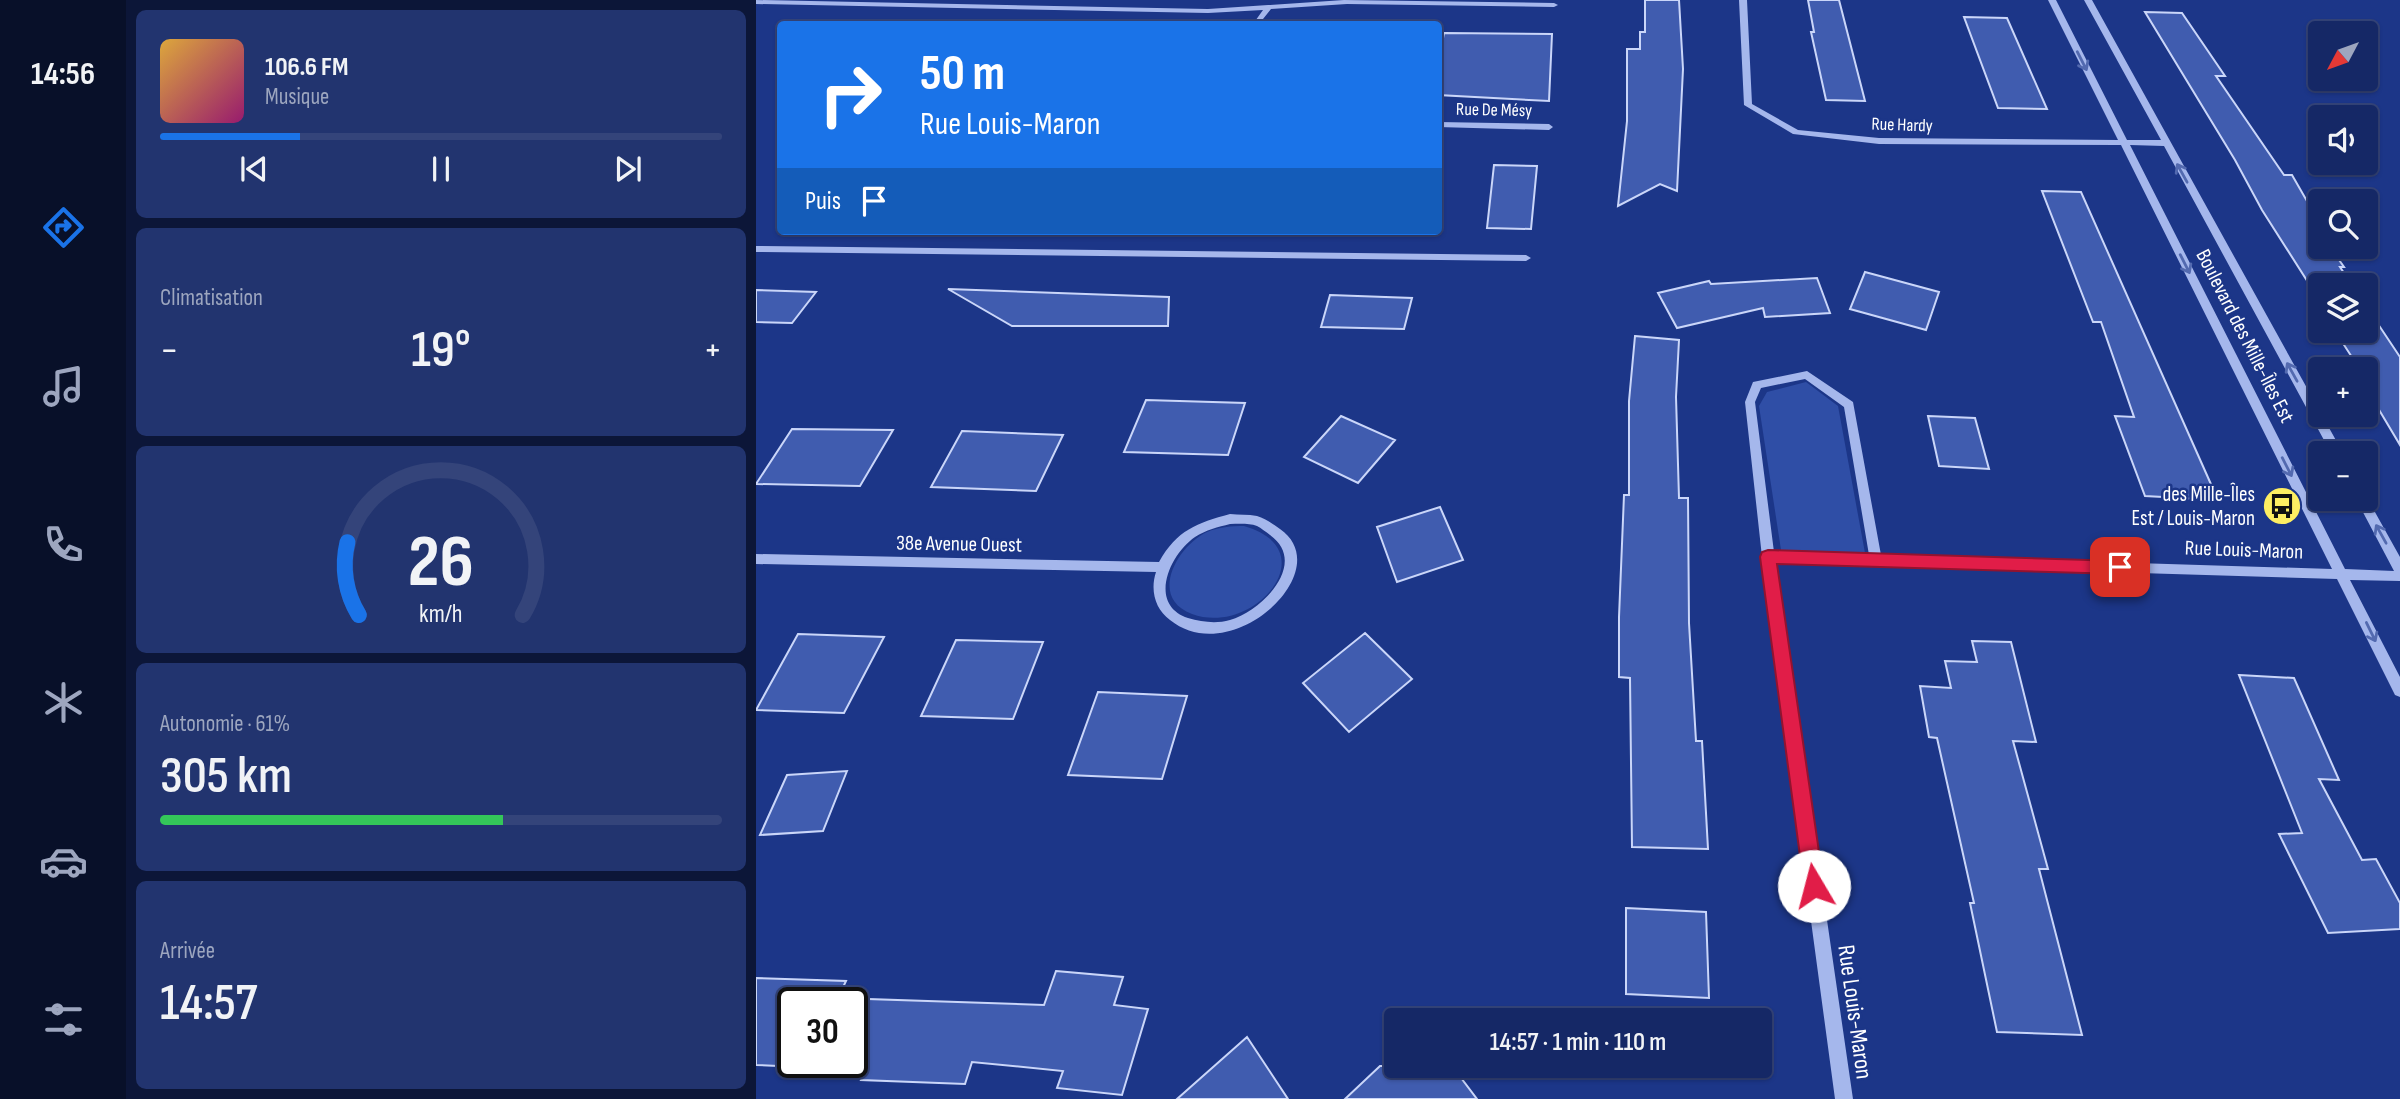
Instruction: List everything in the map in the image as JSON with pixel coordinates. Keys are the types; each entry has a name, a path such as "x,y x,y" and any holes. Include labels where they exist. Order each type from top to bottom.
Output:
{"street":[{"name":"Rue Hardy","path":"1743,0 1748,104 1796,132 1880,141 2166,143"},
{"name":"Boulevard des Mille-Îles Est","path":"2052,0 2400,691"},
{"name":"Boulevard des Mille-Îles Est","path":"2088,0 2330,441"},
{"path":"756,2 1208,11 1347,2 1555,5"},
{"path":"1258,21 1269,7"},
{"name":"Rue De Mésy","path":"1442,124 1549,127"},
{"path":"756,249 1526,258"},
{"name":"Rue Louis-Maron","path":"1844,1099 1768,557 1750,402 1757,385 1807,375 1849,405 1876,560"},
{"path":"2369,511 2400,569"},
{"path":"1230,519 1259,522 1276,531 1288,548 1291,566 1278,596 1261,612 1229,626 1205,628 1184,623 1174,617 1162,603 1158,585 1162,567 1172,549 1190,534 1208,525 1230,519"},
{"name":"Rue Louis-Maron","path":"1768,557 2400,576"},
{"name":"38e Avenue Ouest","path":"756,559 1162,567"}],"shaded area":[{"path":"1806,382 1838,406 1865,553 1781,550 1759,406 1767,392"},
{"path":"1244,526 1268,538 1280,553 1281,570 1273,588 1258,603 1238,613 1215,618 1192,614 1179,606 1172,596 1170,585 1177,560 1186,548 1207,532"}],"building":[{"path":"1645,0 1679,0 1683,69 1677,191 1660,184 1618,206 1627,121 1627,49 1640,49 1640,32 1645,32"},
{"path":"1808,0 1839,0 1865,101 1826,100 1811,32 1814,32"},
{"path":"2145,12 2182,13 2225,76 2216,76 2284,175 2292,175 2308,203 2308,259 2338,259 2344,267 2340,267 2344,273 2308,273 2308,282 2262,210 2235,160"},
{"path":"1964,17 2007,18 2047,109 1998,108"},
{"path":"1444,33 1552,34 1549,101 1442,95"},
{"path":"1494,165 1537,166 1531,229 1487,228"},
{"path":"2042,191 2081,192 2218,500 2145,496 2115,416 2134,417 2101,322 2093,322"},
{"path":"1865,272 1939,292 1926,330 1850,309"},
{"path":"1817,278 1830,313 1765,317 1763,308 1677,328 1658,293 1709,281 1711,284"},
{"path":"948,289 1169,297 1168,326 1012,326"},
{"path":"756,290 816,292 792,323 756,322"},
{"path":"1330,295 1412,298 1404,329 1321,327"},
{"path":"2378,324 2400,357 2400,445 2378,408 2378,357 2352,357 2343,343 2378,343"},
{"path":"1635,336 1679,340 1676,397 1679,498 1688,498 1689,623 1696,741 1702,741 1708,849 1632,847 1630,678 1619,677 1619,617 1624,495 1629,495 1629,401"},
{"path":"1146,400 1245,403 1228,455 1124,452"},
{"path":"1341,416 1395,440 1358,483 1304,457"},
{"path":"1928,416 1975,418 1989,469 1939,466"},
{"path":"792,429 893,430 860,486 756,484"},
{"path":"962,431 1063,435 1036,491 931,487"},
{"path":"1440,507 1463,560 1397,582 1377,527"},
{"path":"1365,633 1412,679 1349,732 1303,683"},
{"path":"798,634 884,637 844,713 756,710"},
{"path":"956,640 1043,642 1013,719 921,716"},
{"path":"1972,641 2011,642 2036,742 2013,741 2048,869 2039,869 2082,1035 1997,1032 1970,903 1974,903 1937,738 1929,737 1920,686 1951,688 1945,661 1977,662"},
{"path":"2239,675 2294,678 2339,780 2319,779 2362,860 2376,859 2400,903 2400,929 2328,933 2279,834 2302,833"},
{"path":"1098,692 1187,696 1162,779 1068,775"},
{"path":"847,771 823,831 760,835 787,775"},
{"path":"1626,908 1706,912 1709,998 1626,994"},
{"path":"1056,971 1123,977 1114,1005 1148,1009 1122,1095 1057,1088 1063,1071 972,1062 965,1084 861,1080 868,1078 868,999 1044,1005"},
{"path":"756,978 846,981 843,987 777,987 777,1066 756,1065"},
{"path":"1247,1037 1288,1099 1177,1099"},
{"path":"1380,1066 1384,1066 1384,1078 1461,1078 1477,1099 1345,1099"}],"place":[{"name":"des Mille-Îles Est / Louis-Maron","path":"2282,506"}],"route":[{"path":"1814,886 1768,557 2120,567"}]}
